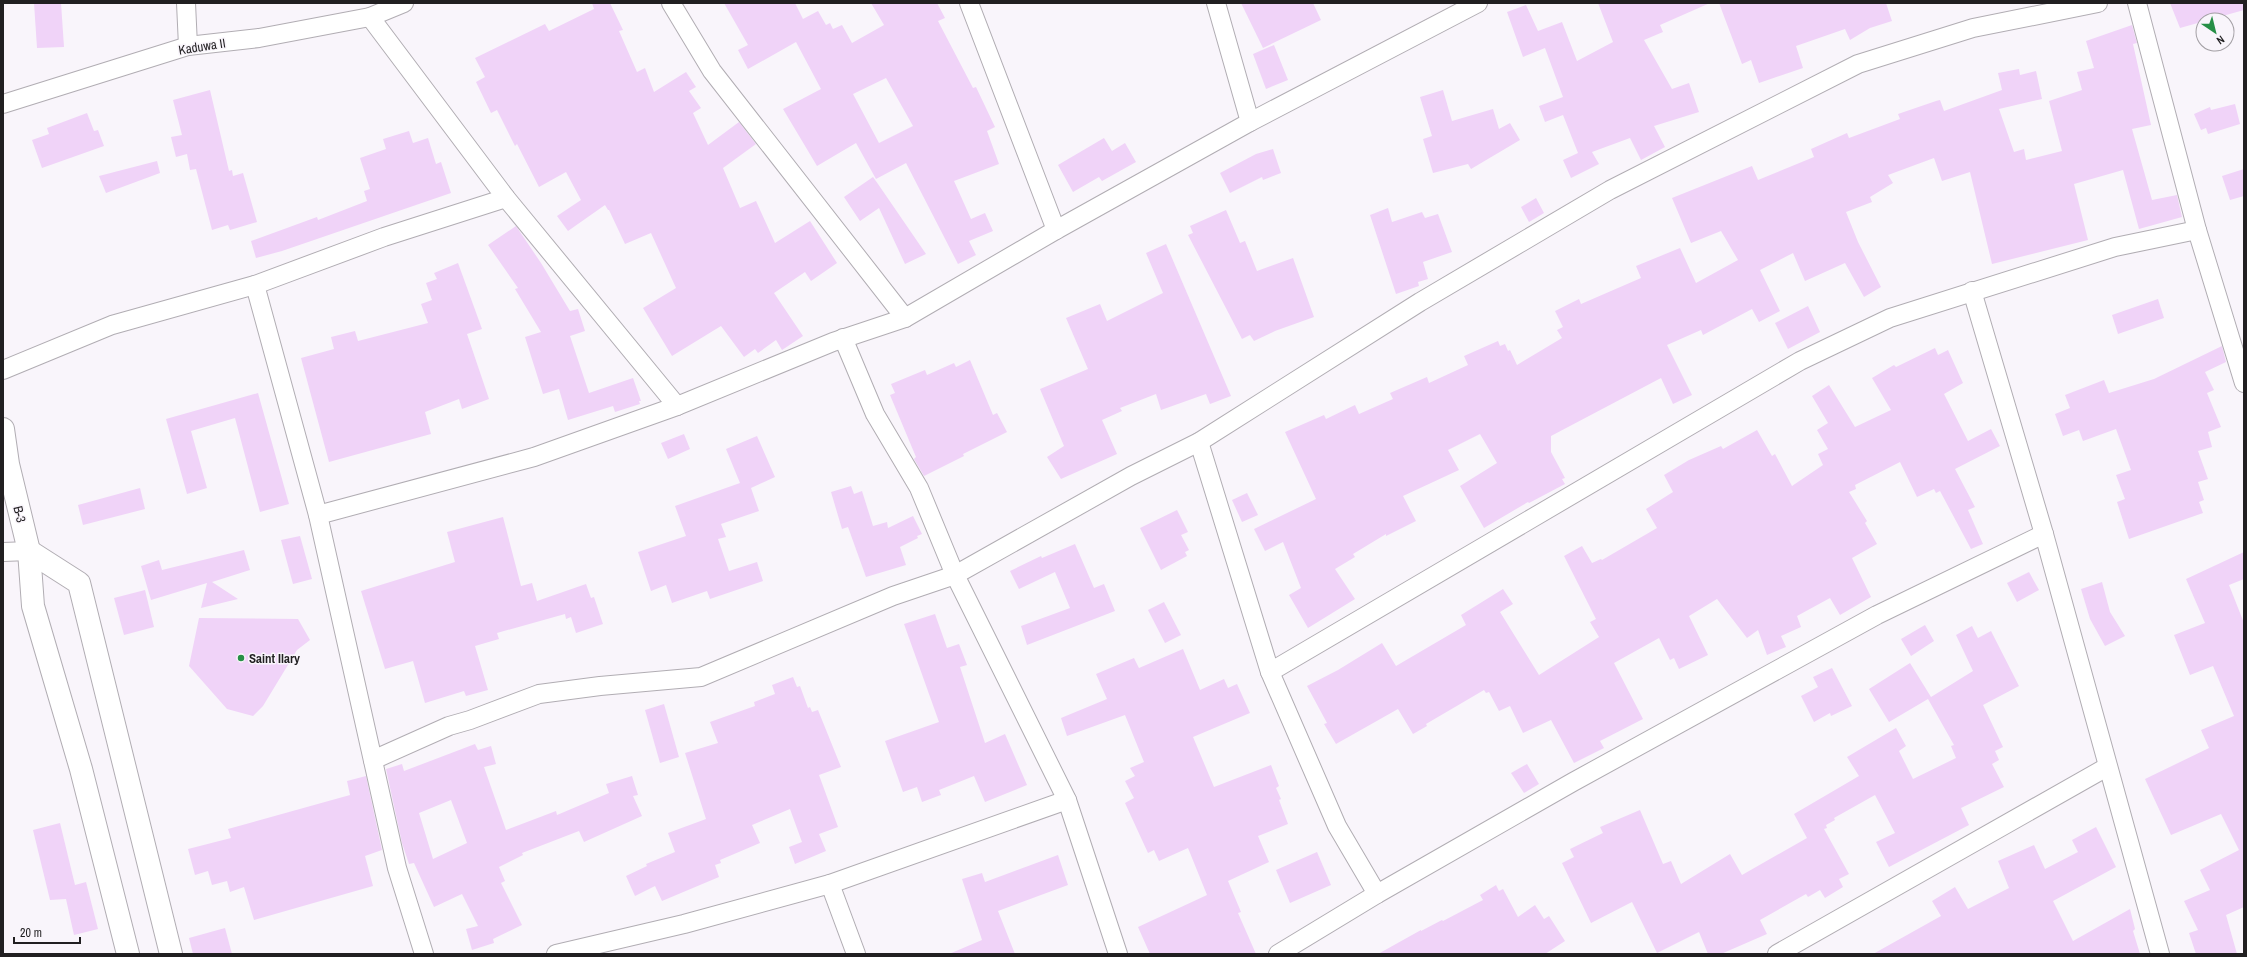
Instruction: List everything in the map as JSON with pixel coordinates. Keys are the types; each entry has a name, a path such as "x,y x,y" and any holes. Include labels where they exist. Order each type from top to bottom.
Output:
{"main road":[{"name":"B-3","path":"3,429 8,464 30,551 33,606 82,770 128,954"},
{"path":"30,551 79,583 171,954"}],"street":[{"path":"186,3 188,46"},
{"name":"Kaduwa II","path":"3,104 188,46 258,38 370,17 404,3"},
{"path":"671,3 712,72 905,318"},
{"path":"969,3 1056,230"},
{"path":"1216,3 1250,122"},
{"path":"318,515 534,457 677,406 843,338 905,318 1056,230 1250,122 1478,3"},
{"path":"373,760 449,726 470,720 540,694 600,686 701,677 893,596 955,575 1131,476 1199,442 1420,302 1603,194 1858,64 1973,28 2098,3"},
{"path":"2137,3 2197,230 2244,383"},
{"path":"370,17 506,198 677,406"},
{"path":"3,370 112,325 255,285 384,238 506,198"},
{"path":"1270,672 1800,361 1890,318 2115,247 2197,230"},
{"path":"255,285 318,515 398,868 424,954"},
{"path":"1972,291 2044,534 2107,767 2160,954"},
{"path":"843,338 875,414 919,488 955,575 1066,800 1118,954"},
{"path":"1199,442 1270,672 1337,826 1377,894"},
{"path":"1278,954 1377,894 1573,782 1877,615 2044,534"},
{"path":"3,552 30,551"},
{"path":"1776,954 2107,767"},
{"path":"556,954 684,924 830,884 1066,800"},
{"path":"830,884 856,954"}],"building":[{"path":"34,3 61,3 64,47 37,48"},
{"path":"592,3 610,3 623,30 619,31 637,72 645,68 654,92 686,72 696,87 689,91 701,108 693,113 708,145 739,122 756,144 723,168 740,208 756,201 775,243 810,221 837,263 811,281 805,272 774,293 803,336 782,350 776,340 758,353 755,349 744,357 721,326 672,356 643,308 676,288 651,233 625,244 609,210 605,205 568,231 557,216 581,200 566,172 539,187 517,144 515,146 497,110 491,113 476,82 485,77 475,58 545,24 549,31 594,9"},
{"path":"724,3 795,3 803,19 818,11 826,25 830,23 833,29 842,25 852,43 884,25 871,3 937,3 945,18 938,21 973,88 976,87 995,127 987,131 999,164 954,181 971,219 985,213 993,231 969,241 976,255 958,264 906,163 876,179 856,143 817,166 783,109 821,89 796,42 748,69 738,50 748,45","holes":["886,78 913,126 879,143 853,94"]},
{"path":"1241,3 1313,3 1321,20 1263,48"},
{"path":"1598,3 1710,3 1660,25 1663,32 1644,40 1672,89 1689,83 1699,112 1654,126 1665,147 1641,160 1630,138 1592,152 1599,164 1571,178 1563,160 1578,153 1563,115 1545,122 1539,106 1563,97 1545,48 1523,57 1507,12 1526,5 1538,31 1562,22 1577,61 1613,42"},
{"path":"1719,3 1886,3 1892,21 1870,28 1850,40 1845,29 1796,46 1803,68 1759,83 1751,60 1742,64"},
{"path":"2170,3 2244,3 2244,10 2235,13 2195,12 2195,24 2180,28"},
{"path":"2132,25 2137,43 2133,44 2151,125 2132,129 2152,200 2177,195 2182,217 2139,229 2123,170 2074,184 2088,240 1992,264 1970,172 1942,181 1934,158 1888,175 1893,183 1870,197 1872,202 1846,212 1858,242 1881,287 1864,297 1845,263 1805,281 1793,253 1760,270 1780,311 1759,322 1752,309 1703,335 1701,330 1667,345 1692,395 1673,404 1661,378 1551,436 1551,452 1565,478 1562,479 1565,484 1529,503 1528,502 1484,528 1460,486 1497,463 1480,434 1448,450 1459,470 1403,496 1416,521 1386,536 1386,534 1353,554 1355,557 1335,569 1355,599 1308,628 1289,595 1301,588 1283,542 1265,551 1254,529 1316,499 1285,432 1324,415 1326,419 1355,405 1359,414 1393,399 1390,393 1427,377 1429,383 1468,365 1464,356 1498,341 1500,346 1505,344 1508,351 1510,350 1517,365 1562,338 1557,330 1563,327 1555,311 1579,299 1581,304 1641,278 1636,266 1680,248 1696,283 1738,260 1721,231 1691,243 1672,198 1752,166 1758,180 1814,157 1811,149 1847,133 1849,138 1900,119 1898,114 1936,101 1940,100 1944,111 2002,90 1998,73 2019,69 2020,75 2036,71 2042,99 1999,109 2014,152 2024,149 2026,160 2062,151 2049,101 2082,90 2077,72 2094,68 2086,41"},
{"path":"1274,45 1288,80 1266,89 1253,54"},
{"path":"210,90 229,171 232,170 233,176 243,173 257,222 230,230 228,225 212,230 196,169 190,170 187,154 176,157 171,137 182,135 173,100"},
{"path":"1443,90 1452,121 1493,109 1499,129 1510,123 1520,140 1471,169 1468,164 1433,173 1423,139 1432,136 1420,97"},
{"path":"2235,104 2240,124 2208,134 2206,128 2201,130 2194,114 2210,107 2211,110"},
{"path":"87,113 94,131 98,130 104,146 42,168 32,140 49,134 47,128"},
{"path":"409,131 413,143 428,138 436,164 441,162 451,193 282,251 256,258 251,241 317,217 318,220 367,201 364,191 370,189 360,158 386,149 383,139"},
{"path":"1104,138 1112,151 1125,143 1136,162 1102,181 1099,177 1073,192 1058,165"},
{"path":"1273,149 1281,173 1263,180 1262,177 1230,193 1220,173 1256,154"},
{"path":"157,161 160,173 106,193 99,176"},
{"path":"2244,169 2244,196 2230,200 2222,176"},
{"path":"873,177 926,254 905,264 879,208 860,221 844,197"},
{"path":"1536,198 1544,213 1529,222 1521,207"},
{"path":"1388,208 1392,222 1422,212 1425,218 1438,214 1452,252 1423,262 1428,279 1418,282 1419,286 1396,294 1370,215"},
{"path":"1226,210 1240,243 1245,241 1257,271 1293,258 1314,317 1275,331 1254,341 1250,335 1242,339 1188,235 1193,233 1190,226"},
{"path":"516,226 541,263 570,311 578,309 585,331 570,336 589,393 633,378 641,401 639,401 640,404 615,412 613,406 568,420 559,389 543,394 525,337 541,332 515,289 518,288 488,245"},
{"path":"1166,244 1231,396 1210,404 1206,394 1161,410 1156,394 1120,408 1122,411 1102,420 1117,454 1061,479 1047,457 1064,446 1040,389 1088,369 1066,318 1100,304 1107,321 1163,293 1146,253"},
{"path":"458,263 482,329 467,334 489,399 462,409 459,399 425,412 431,434 329,462 301,358 334,349 331,337 355,331 358,341 428,323 421,304 432,300 426,283 437,279 434,273"},
{"path":"2158,299 2164,318 2118,334 2112,315"},
{"path":"1808,306 1820,332 1788,349 1775,323"},
{"path":"2222,346 2226,362 2205,372 2214,390 2207,393 2221,427 2208,432 2212,447 2198,451 2208,479 2198,482 2204,500 2199,502 2203,513 2129,539 2117,502 2125,499 2116,475 2131,470 2116,429 2083,441 2079,430 2063,436 2055,414 2070,408 2065,395 2104,380 2109,393 2154,379"},
{"path":"1935,348 1938,355 1948,350 1963,383 1944,394 1968,441 1991,429 2000,446 1955,469 1975,507 1968,510 1983,544 1971,549 1940,491 1936,493 1934,489 1917,497 1900,462 1855,485 1856,489 1849,492 1867,521 1865,523 1877,544 1852,558 1871,597 1840,615 1830,598 1797,616 1801,627 1781,636 1786,647 1767,655 1758,630 1747,638 1717,599 1689,616 1708,655 1679,669 1674,658 1670,660 1659,638 1614,663 1643,719 1600,741 1604,748 1574,763 1551,720 1523,733 1510,706 1499,711 1489,692 1486,693 1484,690 1426,724 1427,726 1413,734 1398,709 1336,744 1324,724 1327,723 1307,686 1338,670 1382,643 1396,666 1466,625 1461,615 1503,589 1513,604 1500,612 1539,675 1599,637 1590,622 1596,619 1564,556 1582,546 1592,563 1601,559 1602,560 1657,528 1646,509 1673,492 1664,475 1689,460 1721,446 1723,449 1757,430 1772,456 1775,454 1792,486 1823,465 1818,454 1828,449 1817,430 1828,423 1812,396 1829,385 1855,427 1891,410 1872,378 1894,365 1896,367"},
{"path":"970,360 993,415 997,413 1007,432 924,476 914,459 916,457 890,395 895,393 891,384 925,370 927,375 954,363 956,367"},
{"path":"258,393 289,504 260,512 235,418 191,431 207,488 187,494 166,419"},
{"path":"684,434 690,449 668,459 661,443"},
{"path":"757,436 775,477 751,488 759,511 721,524 726,537 718,539 729,571 757,562 763,581 710,599 707,591 672,603 666,585 651,591 638,552 686,536 675,506 740,483 726,449"},
{"path":"851,486 854,494 862,491 873,526 887,522 888,528 913,516 922,534 917,536 918,538 900,547 906,565 866,577 848,527 842,529 831,492"},
{"path":"140,488 145,509 83,525 78,505"},
{"path":"1247,493 1258,515 1242,522 1232,500"},
{"path":"1177,510 1188,532 1181,535 1189,550 1185,552 1187,556 1161,570 1140,528"},
{"path":"503,517 521,586 532,583 537,601 586,584 591,598 594,597 603,624 576,633 571,617 566,619 565,614 497,633 499,639 475,646 488,690 466,696 464,691 425,703 413,661 385,669 361,591 455,562 447,532"},
{"path":"300,536 312,579 293,584 281,540"},
{"path":"1075,544 1094,588 1104,584 1115,611 1027,645 1021,626 1070,608 1055,572 1019,589 1010,571 1041,556 1042,558"},
{"path":"244,550 250,570 212,582 238,599 201,608 207,583 151,600 141,566 159,560 162,570"},
{"path":"2244,552 2244,579 2229,585 2244,623 2244,907 2226,915 2237,954 2196,954 2189,933 2198,930 2184,901 2210,890 2200,870 2239,850 2221,814 2171,835 2145,779 2209,748 2201,730 2234,716 2213,666 2190,675 2174,635 2205,623 2186,579"},
{"path":"2029,572 2039,590 2017,602 2007,583"},
{"path":"2102,582 2110,612 2125,636 2105,646 2090,619 2081,589"},
{"path":"145,590 154,627 124,635 114,598"},
{"path":"1164,602 1181,635 1165,643 1148,610"},
{"path":"935,614 947,648 959,644 967,665 960,667 985,743 1005,734 1027,785 985,802 974,776 939,790 941,795 922,802 917,787 903,792 885,741 939,722 904,624"},
{"name":"Saint Ilary","path":"199,618 298,619 310,640 297,650 263,706 253,716 227,709 189,666"},
{"path":"1925,625 1934,641 1911,656 1901,639"},
{"path":"1972,626 1978,638 1991,631 2019,686 1983,705 2003,747 1995,751 1999,760 1992,764 2004,787 1961,808 1969,825 1889,867 1876,842 1895,833 1875,795 1834,818 1835,820 1826,825 1827,828 1824,829 1849,874 1839,879 1843,887 1825,898 1820,890 1808,897 1806,894 1760,920 1767,934 1721,954 1708,954 1699,932 1657,953 1632,902 1591,923 1562,863 1574,857 1570,849 1603,833 1600,827 1640,810 1663,864 1671,861 1681,884 1730,854 1742,875 1807,838 1794,814 1859,776 1847,757 1896,728 1906,746 1899,751 1913,779 1956,758 1951,746 1954,745 1928,699 1889,722 1869,689 1910,663 1931,697 1973,671 1956,635"},
{"path":"1183,649 1200,690 1224,679 1228,688 1237,684 1250,713 1193,737 1214,787 1271,765 1279,786 1276,788 1281,799 1279,800 1288,824 1258,836 1269,862 1228,881 1241,912 1238,913 1256,954 1150,954 1138,927 1207,895 1188,848 1159,861 1154,850 1148,853 1125,803 1134,798 1125,781 1135,776 1130,768 1144,762 1125,715 1067,736 1061,718 1107,699 1096,674 1134,658 1139,668"},
{"path":"1832,668 1852,706 1831,716 1830,713 1814,722 1801,696 1818,687 1813,677"},
{"path":"793,677 797,687 800,686 808,708 810,707 812,712 818,710 841,767 819,775 838,827 819,834 826,851 795,864 789,847 802,842 790,809 752,825 760,843 720,860 721,863 715,865 719,877 662,901 655,886 635,896 626,876 647,866 646,864 675,852 668,833 706,819 685,753 718,743 710,722 755,706 754,702 775,694 772,685"},
{"path":"664,704 679,757 660,763 645,710"},
{"path":"475,744 478,750 491,746 496,764 484,767 506,830 556,811 557,815 609,793 606,784 632,776 638,795 633,796 642,816 584,842 579,831 522,853 523,855 499,867 505,881 501,883 522,925 493,939 494,943 472,950 466,929 478,926 462,894 434,907 414,863 409,864 402,843 386,769 402,764 404,771","holes":["451,800 467,843 433,859 419,813"]},
{"path":"1527,764 1539,784 1524,793 1511,773"},
{"path":"366,776 382,850 365,856 373,886 254,920 244,887 230,892 227,881 212,885 208,871 195,875 188,849 231,838 228,829 350,795 347,781"},
{"path":"60,823 75,885 86,882 98,929 74,935 66,899 50,900 33,830"},
{"path":"2096,827 2116,867 2053,901 2073,941 2130,909 2135,929 2133,931 2140,954 1873,954 1941,916 1932,901 1955,887 1968,909 2009,888 1998,861 2034,845 2045,869 2078,852 2072,840"},
{"path":"1317,852 1331,885 1290,903 1276,870"},
{"path":"1058,855 1068,885 998,911 1015,954 949,954 982,940 962,879 982,873 985,882"},
{"path":"1496,885 1499,891 1503,889 1518,917 1535,905 1544,919 1549,916 1565,941 1545,954 1378,954 1421,930 1442,920 1443,921 1483,900 1480,895"},
{"path":"225,928 232,954 193,954 189,938"}],"place":[{"name":"Saint Ilary","path":"241,658"}]}
